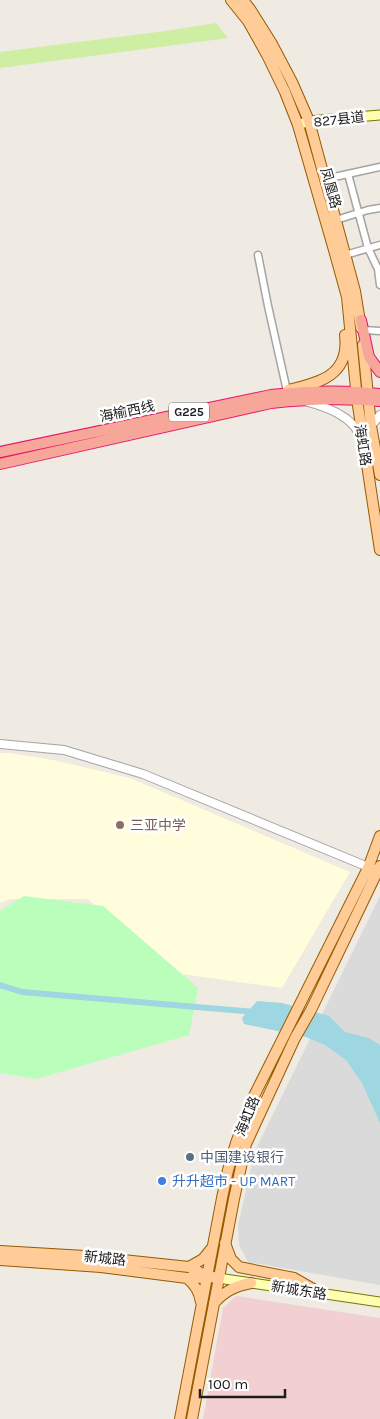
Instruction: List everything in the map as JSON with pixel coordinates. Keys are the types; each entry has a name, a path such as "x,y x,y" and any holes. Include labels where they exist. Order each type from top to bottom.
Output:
{"highway":[{"name":"凤凰路","path":"362,325 369,357 380,372"},
{"name":"海榆西线","path":"0,452 271,395 302,391 374,398"},
{"name":"海榆西线","path":"0,464 271,403 356,396"}],"main road":[{"name":"凤凰路","path":"231,0 248,21 303,123 324,179 355,291 374,398"},
{"name":"凤凰路","path":"243,0 272,44 292,82 347,297 356,396"},
{"name":"827县道","path":"303,123 380,115"},
{"path":"271,395 328,378 337,370 343,358 346,343 334,250"},
{"name":"海虹路","path":"356,396 380,550"},
{"name":"海虹路","path":"374,398 371,426 378,446 380,476"},
{"name":"海虹路","path":"192,1419 214,1304 214,1244 228,1170 236,1143 251,1102 290,1036 311,1010 376,869 380,836"},
{"name":"海虹路","path":"180,1419 202,1309 225,1243 246,1144 290,1036 299,1007 376,869"},
{"path":"225,1243 231,1259 239,1267 294,1278 322,1294"},
{"path":"202,1309 198,1290 188,1272 203,1260 214,1244"},
{"name":"新城路","path":"0,1251 85,1256 213,1277"},
{"name":"新城路","path":"0,1260 188,1272"},
{"name":"新城东路","path":"213,1277 380,1302"},
{"path":"214,1304 228,1290 251,1283"}],"street":[{"path":"324,179 380,168"},
{"path":"348,174 368,248 378,269 380,285"},
{"path":"336,220 380,208"},
{"path":"345,255 380,245"},
{"path":"258,255 287,391"},
{"path":"362,325 380,331"},
{"path":"298,400 318,405 345,418 355,427 362,442"},
{"path":"371,426 380,415"},
{"path":"0,744 64,750 143,774 376,869"}],"shaded area":[{"name":"三亚中学","path":"0,753 53,760 130,778 350,872 282,988 174,973 88,899 10,899 0,903"},
{"path":"380,896 380,1285 248,1262 239,1245 238,1225 255,1151"},
{"path":"236,1296 380,1318 380,1419 203,1419 223,1308"}],"green space":[{"path":"216,23 228,38 0,68 0,52"},
{"path":"24,896 103,906 198,988 189,1035 36,1079 0,1073 0,911"}],"water":[{"path":"257,1001 282,1003 329,1016 345,1032 369,1038 380,1045 380,1123 362,1083 346,1060 325,1045 306,1037 244,1024 242,1018"}],"waterway":[{"path":"0,985 22,992 255,1012"}],"place":[{"name":"三亚中学","path":"120,825"},
{"name":"中国建设银行","path":"190,1157"},
{"name":"升升超市 - UP MART","path":"162,1181"}]}
